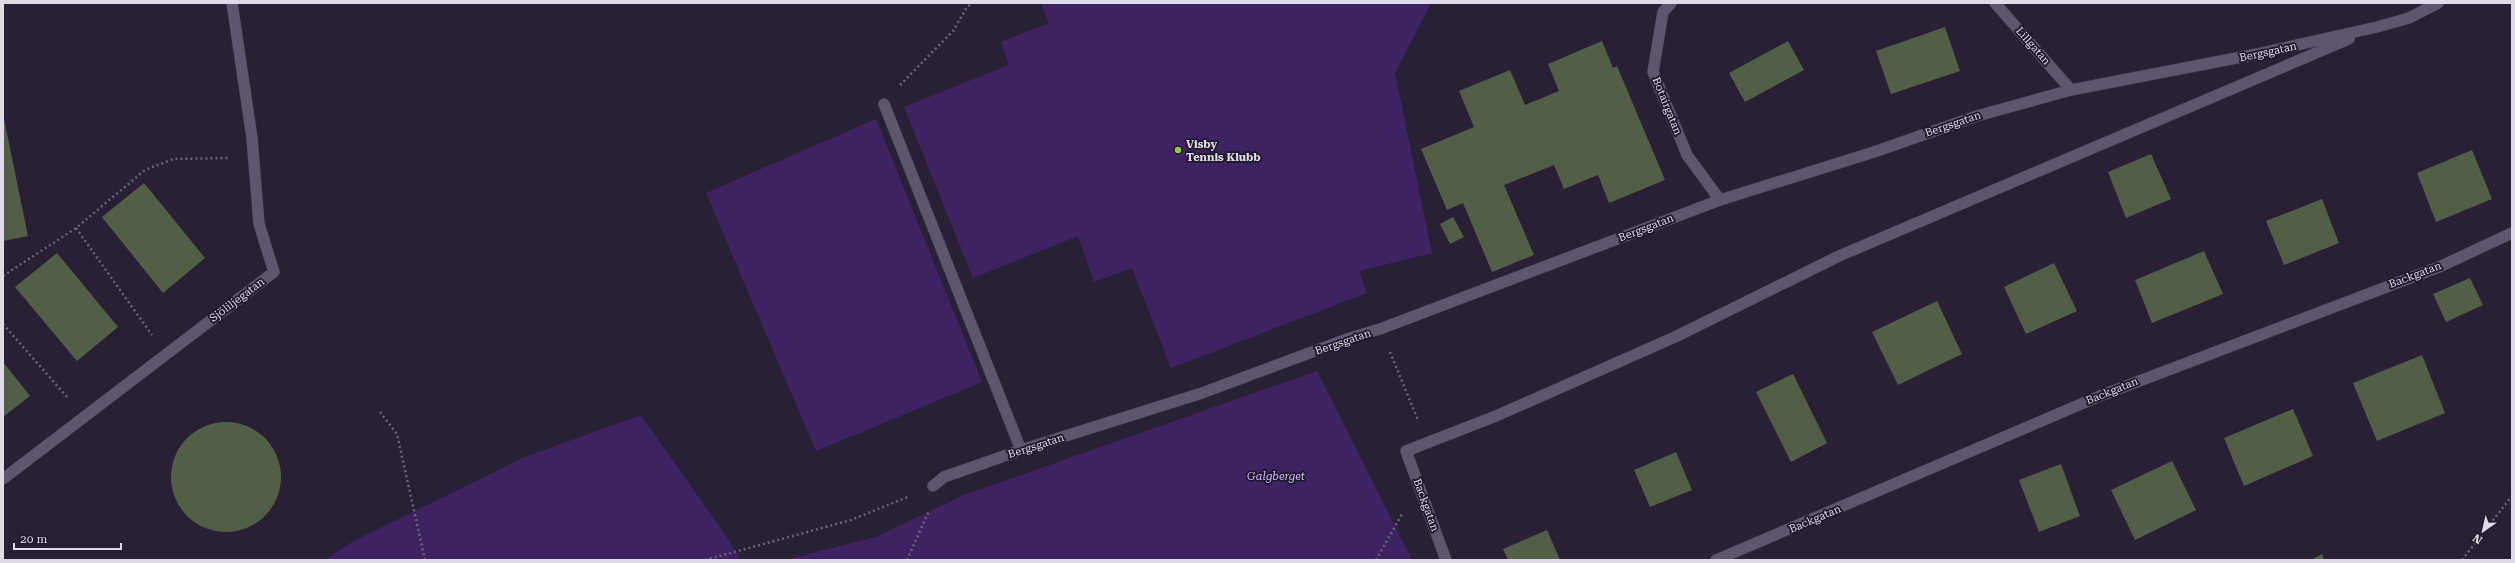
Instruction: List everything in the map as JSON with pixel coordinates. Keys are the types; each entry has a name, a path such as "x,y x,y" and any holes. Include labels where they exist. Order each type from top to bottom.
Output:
{"street":[{"name":"Sjöliljegatan","path":"3,479 274,272 259,224 252,138 232,3"},
{"name":"Botairgatan","path":"1671,3 1663,12 1653,72 1687,154 1720,200"},
{"name":"Lillgatan","path":"1995,3 2071,90"},
{"name":"Bergsgatan","path":"933,486 944,477 1021,450 1202,393 1347,339 1380,329 1720,200 1874,152 1977,116 2071,90 2257,54 2377,27 2409,18 2438,3"},
{"name":"Bergsgatan","path":"1406,451 1496,416 1675,337 1839,256 2377,27"},
{"path":"884,104 1021,450"},
{"name":"Backgatan","path":"1716,560 2100,396 2439,267 2512,233"},
{"name":"Backgatan","path":"1406,451 1446,560"}],"path":[{"path":"884,104 924,58 953,31 967,7 973,3"},
{"path":"3,276 76,228 145,170 173,159 222,158 254,160"},
{"path":"76,228 165,355"},
{"path":"3,324 84,417"},
{"path":"1380,329 1427,442"},
{"path":"380,412 397,434 425,560"},
{"path":"705,560 851,520 933,486"},
{"path":"1376,560 1419,486"},
{"path":"2462,560 2512,496"},
{"path":"907,560 914,542"}],"green space":[{"name":"Visby Tennis Klubb","path":"1041,3 1431,3 1395,73 1432,253 1359,271 1367,293 1171,368 1132,268 1094,282 1078,236 973,278 904,107 1009,65 1001,42 1049,23"},
{"path":"876,119 982,382 816,451 706,193"},
{"name":"Galgberget","path":"1317,371 1412,560 785,560 876,537 964,495"},
{"path":"641,415 726,536 741,560 325,560 352,542 522,458"}],"building":[{"path":"1945,27 1960,71 1891,94 1876,51"},
{"path":"1602,41 1613,68 1617,66 1665,180 1609,203 1598,175 1564,189 1554,165 1504,185 1534,255 1492,272 1463,203 1447,210 1421,149 1474,127 1459,91 1510,70 1525,105 1559,91 1548,64"},
{"path":"1788,41 1804,70 1745,102 1729,73"},
{"path":"3,114 28,236 3,241"},
{"path":"2472,150 2492,199 2436,222 2417,173"},
{"path":"2151,154 2171,199 2126,218 2108,172"},
{"path":"144,183 205,258 163,293 102,217"},
{"path":"2322,199 2339,243 2284,265 2266,221"},
{"path":"1453,217 1464,237 1450,244 1440,224"},
{"path":"2204,251 2223,294 2152,323 2135,280"},
{"path":"57,253 118,327 77,361 15,287"},
{"path":"2054,263 2077,311 2026,334 2004,287"},
{"path":"2470,278 2483,305 2446,322 2433,294"},
{"path":"1937,301 1962,354 1898,385 1872,332"},
{"path":"2422,355 2445,413 2377,441 2353,383"},
{"path":"3,362 30,396 3,417"},
{"path":"1793,374 1827,443 1791,462 1756,392"},
{"path":"2293,409 2313,456 2244,486 2224,438"},
{"path":"226,422 237,423 247,427 265,438 276,456 280,466 280,488 276,498 265,516 247,527 237,531 226,532 215,531 205,527 187,516 176,498 172,488 171,477 172,466 176,456 187,438 205,427 215,423"},
{"path":"1676,452 1692,490 1650,507 1634,470"},
{"path":"2172,461 2196,510 2135,540 2111,490"},
{"path":"2061,464 2080,516 2039,532 2019,480"},
{"path":"1547,530 1560,560 1508,560 1503,549"},
{"path":"2322,554 2324,560 2311,560"}],"place":[{"name":"Visby Tennis Klubb","path":"1178,150"}]}
